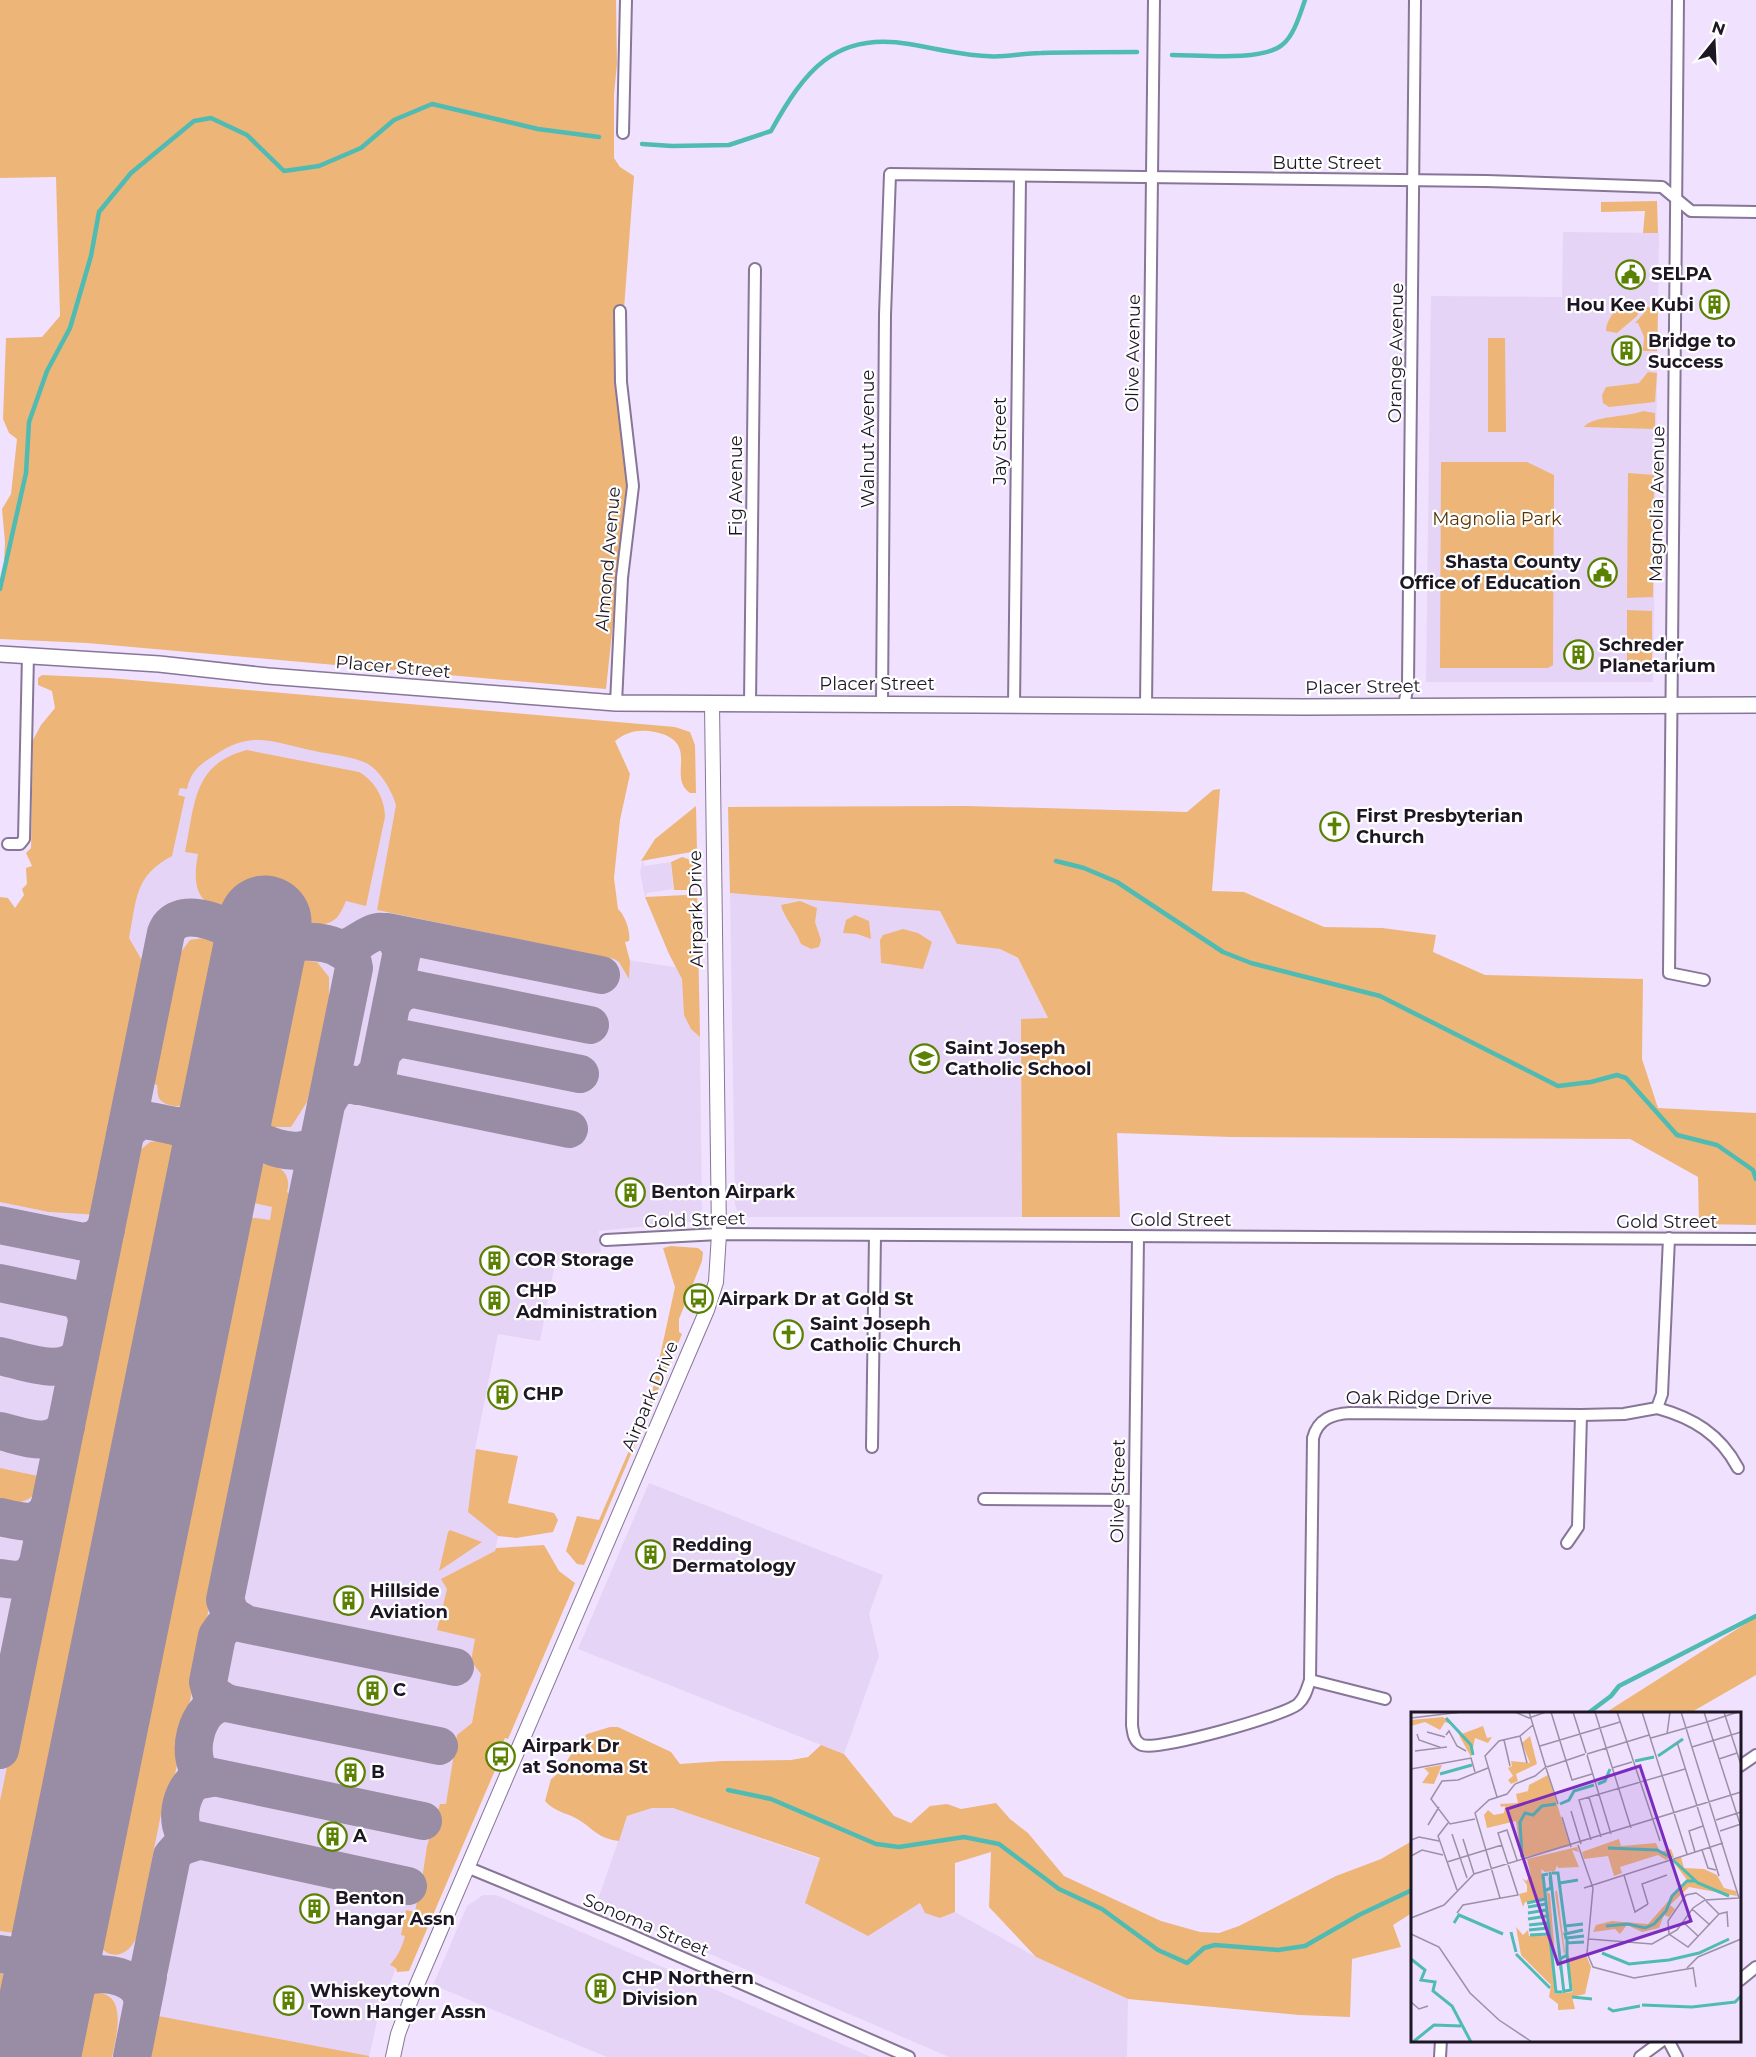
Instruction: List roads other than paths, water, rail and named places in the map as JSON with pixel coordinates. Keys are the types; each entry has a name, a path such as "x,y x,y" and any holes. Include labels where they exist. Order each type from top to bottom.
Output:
{"main road":[{"name":"Placer Street","path":"0,654 615,703 882,703 1014,706 1756,705"}],"street":[{"path":"623,133 626,0"},
{"name":"Olive Avenue","path":"1146,706 1154,0"},
{"name":"Orange Avenue","path":"1404,706 1408,684 1415,180 1415,0"},
{"name":"Magnolia Avenue","path":"1678,0 1669,973 1704,980"},
{"name":"Butte Street","path":"890,174 1415,180 1662,187 1691,211 1756,212"},
{"name":"Walnut Avenue","path":"882,703 885,315 890,174"},
{"name":"Jay Street","path":"1014,706 1020,177"},
{"name":"Fig Avenue","path":"750,703 755,269"},
{"name":"Almond Avenue","path":"615,703 621,589 633,486 621,382 620,311"},
{"path":"8,844 20,844 24,839 28,655"},
{"name":"Airpark Drive","path":"393,2057 405,2014 707,1310 716,1282 719,1234 712,704"},
{"name":"Gold Street","path":"606,1240 719,1234 1756,1239"},
{"path":"872,1447 875,1235"},
{"name":"Olive Street","path":"1138,1237 1132,1725 1139,1744"},
{"path":"1669,1238 1662,1394 1657,1408 1676,1413 1702,1426 1722,1443 1738,1468"},
{"name":"Oak Ridge Drive","path":"1139,1744 1157,1746 1279,1714 1299,1704 1306,1694 1310,1680 1312,1453 1314,1432 1324,1420 1335,1414 1350,1413 1581,1415 1624,1414 1657,1408"},
{"path":"1567,1543 1578,1527 1581,1415"},
{"path":"984,1499 1134,1500"},
{"path":"1310,1680 1384,1699"},
{"path":"1741,1765 1756,1755"},
{"name":"Sonoma Street","path":"469,1868 624,1932 909,2057"},
{"path":"1741,1979 1756,1967"},
{"path":"1440,2057 1442,2042"},
{"path":"1640,2057 1660,2042"},
{"path":"1669,2042 1677,2057"}],"waterway":[{"path":"1172,55 1245,56 1272,50 1282,45 1290,36 1305,0"},
{"path":"642,144 729,145 771,131 809,74 824,60 841,50 860,44 883,42 909,44 993,56 1034,53 1137,52"},
{"path":"0,589 26,473 29,422 47,371 70,328 91,256 99,212 131,173 194,121 211,118 247,135 284,171 319,166 361,148 394,120 432,104 538,129 599,137"},
{"path":"1056,861 1084,868 1117,882 1223,952 1251,963 1380,996 1558,1086 1591,1082 1617,1075 1626,1078 1677,1135 1717,1145 1753,1170 1756,1179"},
{"path":"1590,1712 1611,1696 1619,1686 1756,1616"},
{"path":"728,1790 771,1799 876,1844 899,1847 964,1837 999,1844 1059,1889 1102,1909 1158,1950 1187,1963 1204,1948 1215,1945 1278,1950 1305,1946 1359,1915 1411,1890"}],"place":[{"name":"SELPA","path":"1630,274"},
{"name":"Hou Kee Kubi","path":"1715,305"},
{"name":"Bridge to Success","path":"1627,351"},
{"name":"Shasta County Office of Education","path":"1602,572"},
{"name":"Schreder Planetarium","path":"1578,655"},
{"name":"First Presbyterian Church","path":"1335,826"},
{"name":"Saint Joseph Catholic School","path":"924,1058"},
{"name":"Benton Airpark","path":"630,1192"},
{"name":"COR Storage","path":"494,1260"},
{"name":"Airpark Dr at Gold St","path":"698,1299"},
{"name":"CHP Administration","path":"495,1301"},
{"name":"Saint Joseph Catholic Church","path":"789,1334"},
{"name":"CHP","path":"502,1394"},
{"name":"Redding Dermatology","path":"651,1555"},
{"name":"Hillside Aviation","path":"349,1601"},
{"name":"C","path":"372,1690"},
{"name":"Airpark Dr at Sonoma St","path":"501,1756"},
{"name":"B","path":"350,1772"},
{"name":"A","path":"332,1836"},
{"name":"Benton Hangar Assn","path":"314,1908"},
{"name":"CHP Northern Division","path":"601,1988"},
{"name":"Whiskeytown Town Hanger Assn","path":"289,2001"}],"park label":[{"name":"Magnolia Park","path":"1497,519"}]}
